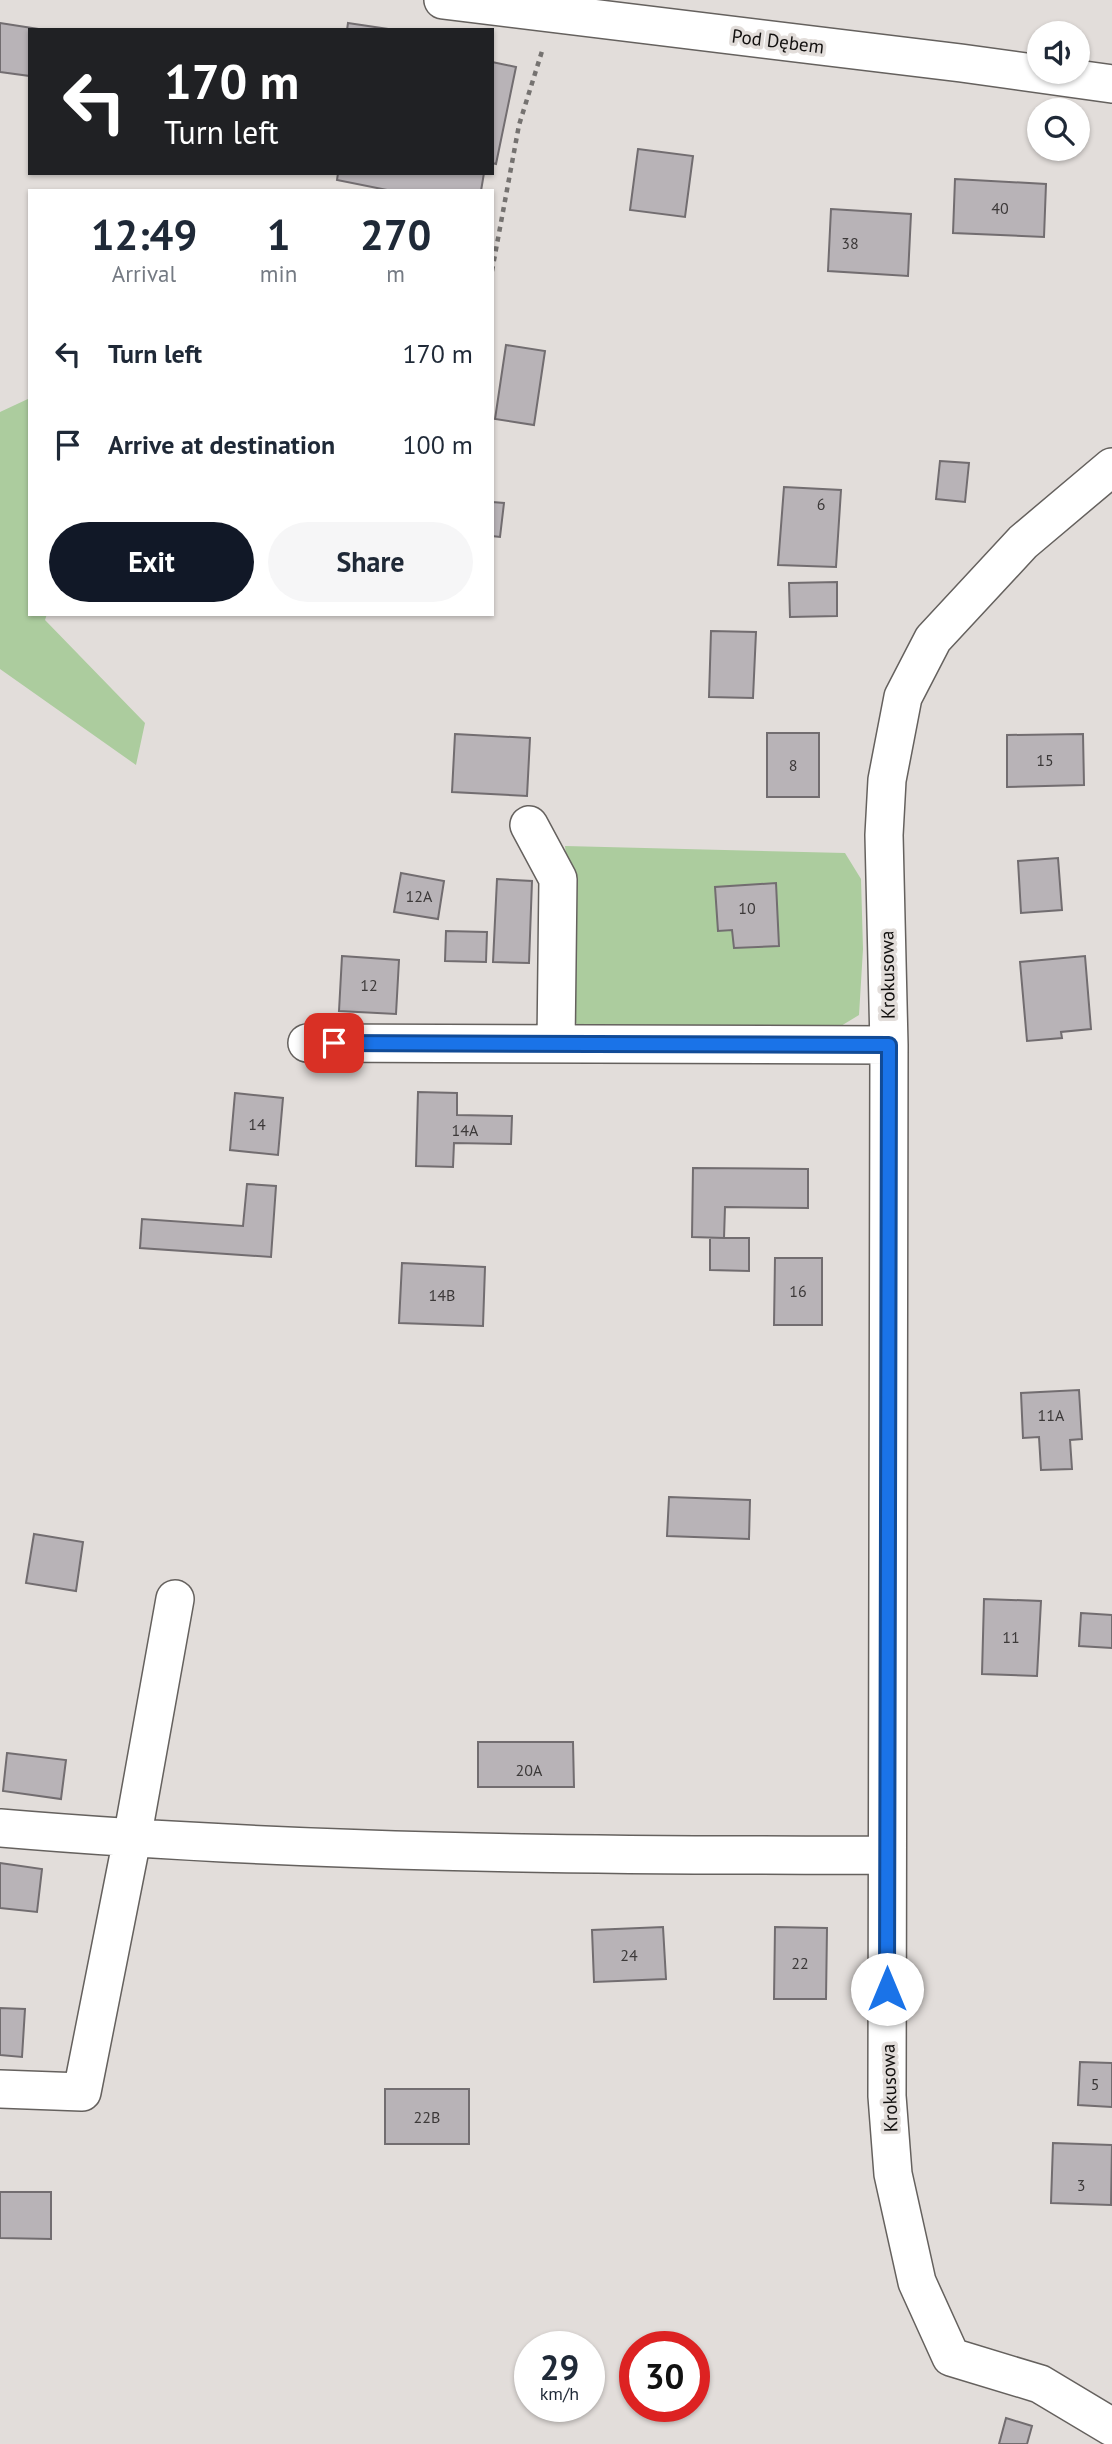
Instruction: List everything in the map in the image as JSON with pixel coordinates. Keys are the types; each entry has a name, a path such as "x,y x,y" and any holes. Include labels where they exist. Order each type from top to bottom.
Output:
{"street":[{"name":"Pod Dębem","path":"443,0 1112,84"},
{"name":"Krokusowa","path":"1112,467 1023,542 933,639 904,697 887,780 884,835 889,1045 887,2096 893,2174 917,2282 951,2357 1040,2384 1112,2427"},
{"path":"529,825 558,879 556,1044"},
{"path":"307,1042 889,1045"},
{"path":"0,2089 82,2092 132,1839 175,1599"},
{"path":"0,1828 132,1839 645,1856 887,1856"}],"path":[{"path":"494,260 519,125 554,13"}],"green space":[{"path":"28,399 28,616 46,616 45,620 145,723 136,765 0,669 0,412"},
{"path":"565,846 845,853 861,879 863,949 859,1015 836,1029 582,1032 569,1012 568,874"}],"building":[{"path":"0,23 32,28 28,28 28,76 0,72"},
{"path":"348,23 382,28 347,28"},
{"path":"494,62 516,67 494,164"},
{"path":"638,149 693,156 685,217 630,210"},
{"path":"338,175 484,175 481,189 382,189 337,180"},
{"path":"955,179 1046,184 1044,237 953,233"},
{"path":"831,209 911,214 908,276 828,271"},
{"path":"506,345 545,351 534,425 495,419"},
{"path":"940,461 969,463 965,502 936,499"},
{"path":"784,487 841,490 836,567 778,565"},
{"path":"494,502 504,503 500,537 494,536"},
{"path":"837,582 837,616 790,617 789,583"},
{"path":"711,631 756,632 753,698 709,697"},
{"path":"767,733 819,733 819,797 767,797"},
{"path":"455,734 530,738 527,796 452,792"},
{"path":"1083,734 1084,785 1007,787 1007,735"},
{"path":"1058,858 1062,910 1021,913 1018,861"},
{"path":"401,873 444,881 438,919 394,912"},
{"path":"497,879 532,881 529,963 493,962"},
{"path":"776,883 779,946 734,948 732,930 718,931 715,887"},
{"path":"446,931 487,932 486,962 445,961"},
{"path":"342,956 399,960 396,1014 339,1011"},
{"path":"1085,956 1091,1029 1061,1032 1062,1038 1027,1041 1020,962"},
{"path":"418,1092 457,1093 457,1115 512,1116 511,1144 454,1143 453,1167 416,1166"},
{"path":"235,1093 283,1098 278,1155 230,1150"},
{"path":"693,1168 808,1169 808,1208 725,1207 724,1238 692,1237"},
{"path":"247,1184 276,1186 271,1257 140,1248 142,1219 243,1226"},
{"path":"710,1238 749,1238 749,1271 710,1270"},
{"path":"775,1258 822,1258 822,1325 774,1325"},
{"path":"402,1263 485,1267 483,1326 399,1323"},
{"path":"1079,1390 1082,1439 1070,1440 1072,1469 1041,1470 1039,1437 1023,1438 1021,1393"},
{"path":"669,1497 750,1500 749,1539 667,1536"},
{"path":"34,1534 83,1542 76,1591 26,1583"},
{"path":"984,1599 1041,1601 1037,1676 982,1674"},
{"path":"1081,1613 1112,1615 1112,1648 1079,1646"},
{"path":"478,1742 573,1742 574,1787 478,1787"},
{"path":"7,1753 66,1760 61,1799 3,1791"},
{"path":"0,1863 42,1869 37,1912 0,1908"},
{"path":"663,1927 666,1979 594,1982 592,1930"},
{"path":"775,1927 827,1928 826,1999 774,1999"},
{"path":"0,2008 25,2009 22,2057 0,2055"},
{"path":"1080,2062 1112,2063 1112,2107 1078,2105"},
{"path":"385,2089 469,2089 469,2144 385,2144"},
{"path":"1053,2143 1112,2145 1111,2205 1051,2203"},
{"path":"0,2192 51,2192 51,2239 0,2238"},
{"path":"1006,2418 1032,2426 1027,2444 999,2444"}],"route":[{"path":"334,1043 889,1045 887,1989"}]}
